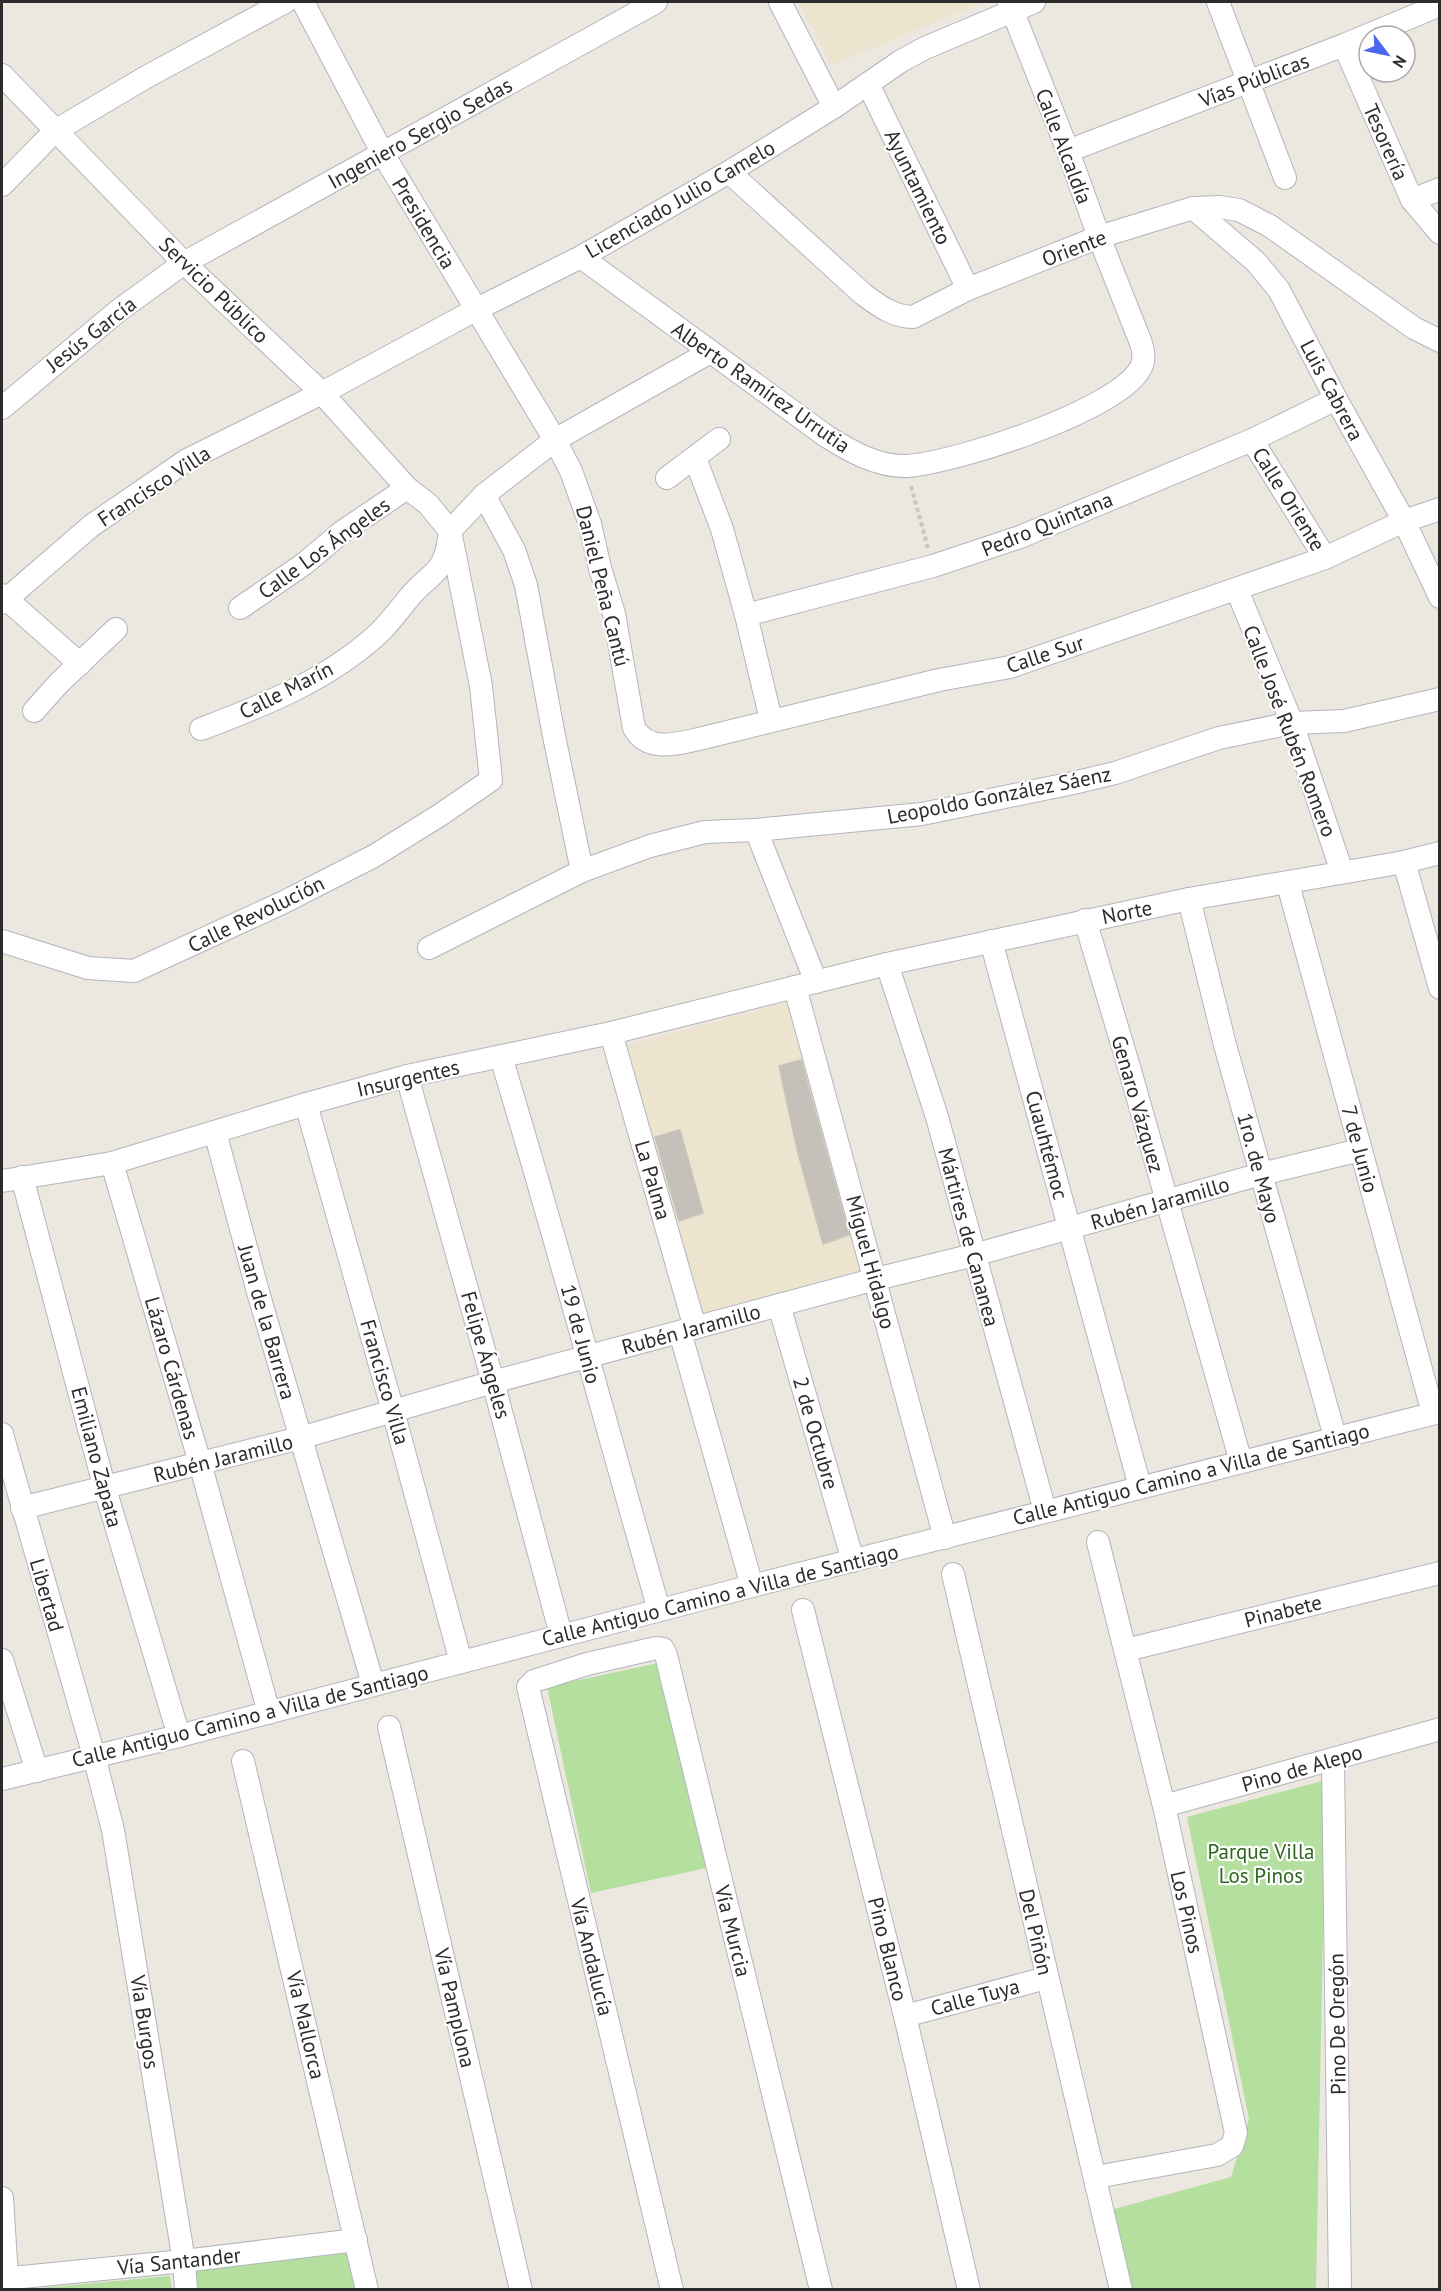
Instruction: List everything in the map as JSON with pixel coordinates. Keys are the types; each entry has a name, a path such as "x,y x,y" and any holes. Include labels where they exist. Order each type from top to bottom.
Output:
{"street":[{"path":"2,185 55,131 148,76 285,2"},
{"name":"Presidencia","path":"303,2 383,154 555,440"},
{"name":"Ingeniero Sergio Sedas","path":"184,263 656,2"},
{"path":"780,2 834,107"},
{"name":"Licenciado Julio Camelo","path":"322,393 581,256 729,172 834,107 893,66 1010,6 1034,2"},
{"path":"1218,2 1285,178"},
{"name":"Vías Públicas","path":"1068,152 1344,45 1440,5"},
{"name":"Calle Alcaldía","path":"1010,6 1139,335 1143,358"},
{"name":"Tesorería","path":"1344,45 1412,200 1440,233"},
{"name":"Servicio Público","path":"2,75 184,263 322,393 407,488 428,504 450,531"},
{"name":"Ayuntamiento","path":"868,84 968,289"},
{"name":"Oriente","path":"729,172 863,294 895,314 912,316 968,289 1099,237 1193,208 1219,207 1239,210 1263,222 1306,249 1414,328 1440,340"},
{"path":"1412,200 1440,189"},
{"name":"Luis Cabrera","path":"1193,208 1271,278 1404,521 1440,597"},
{"name":"Alberto Ramírez Urrutia","path":"581,256 710,352 841,445 880,462 905,466 931,462 992,445 1076,415 1126,386 1138,373 1143,358"},
{"name":"Jesús García","path":"2,408 118,311 184,263"},
{"path":"450,531 484,495 555,440 710,352"},
{"name":"Francisco Villa","path":"3,599 91,526 187,460 322,393"},
{"name":"Pedro Quintana","path":"746,615 933,566 1020,537 1252,440 1336,399"},
{"path":"667,478 719,439"},
{"name":"Daniel Peña Cantú","path":"555,440 571,471 591,524 600,568 614,614 634,728 639,735"},
{"name":"Calle Oriente","path":"1252,440 1325,558"},
{"path":"695,458 722,529 746,615 771,720"},
{"name":"Calle Los Ángeles","path":"240,608 304,564 342,532 407,488"},
{"path":"484,495 514,550 526,585 582,871"},
{"name":"Calle Sur","path":"639,735 652,744 670,745 939,680 1010,667 1325,558 1404,521 1440,509"},
{"name":"Calle Marín","path":"201,729 246,712 327,673 381,631 415,591 441,566 447,555 450,531"},
{"name":"Calle Revolución","path":"2,941 88,968 134,971 282,903 374,856 440,815 490,780 481,686 450,531"},
{"name":"Calle José Rubén Romero","path":"1237,590 1292,723 1342,872"},
{"path":"3,599 80,664"},
{"path":"34,711 59,683 116,629"},
{"name":"Leopoldo González Sáenz","path":"429,948 582,871 650,846 705,832 756,830 922,814 1084,781 1219,738 1292,723 1344,721 1440,699"},
{"name":"Miguel Hidalgo","path":"756,830 806,985 876,1279 945,1538"},
{"name":"Norte","path":"806,985 888,964 1085,920 1189,899 1288,884 1404,862 1440,852"},
{"path":"1404,862 1440,988"},
{"name":"7 de Junio","path":"1288,884 1360,1150 1436,1412"},
{"name":"1ro. de Mayo","path":"1189,899 1261,1174 1335,1437"},
{"name":"Genaro Vázquez","path":"1085,920 1129,1067 1240,1462"},
{"name":"Cuauhtémoc","path":"992,941 1140,1487"},
{"name":"Mártires de Cananea","path":"888,964 937,1116 1045,1511"},
{"name":"Insurgentes","path":"12,1179 112,1163 407,1076 611,1033 806,985"},
{"name":"La Palma","path":"611,1033 752,1586"},
{"name":"19 de Junio","path":"501,1057 549,1214 586,1357 658,1610"},
{"name":"Felipe Ángeles","path":"407,1076 561,1635"},
{"name":"Francisco Villa","path":"306,1104 461,1662"},
{"name":"Juan de la Barrera","path":"215,1132 300,1438 373,1684"},
{"name":"Rubén Jaramillo","path":"22,1508 300,1438 493,1382 1070,1229 1261,1174 1360,1150"},
{"name":"Lázaro Cárdenas","path":"112,1163 200,1463 269,1713"},
{"name":"Emiliano Zapata","path":"12,1179 179,1736"},
{"name":"2 de Octubre","path":"779,1305 853,1562"},
{"name":"Calle Antiguo Camino a Villa de Santiago","path":"2,1779 269,1713 561,1635 1436,1412"},
{"name":"Libertad","path":"2,1434 94,1756"},
{"name":"Los Pinos","path":"1096,2177 1217,2155 1232,2146 1236,2133 1164,1806 1098,1542"},
{"name":"Pinabete","path":"1126,1650 1440,1573"},
{"name":"Del Piñón","path":"952,1574 1121,2289"},
{"name":"Pino Blanco","path":"803,1610 905,2016 969,2289"},
{"name":"Vía Murcia","path":"587,1664 656,1648 663,1649 666,1655 820,2289"},
{"path":"2,1660 19,1720 37,1771"},
{"name":"Vía Andalucía","path":"587,1664 534,1681 528,1685 528,1690 672,2289"},
{"path":"2,1706 19,1720"},
{"name":"Vía Pamplona","path":"389,1727 521,2289"},
{"name":"Pino de Alepo","path":"1164,1806 1440,1728"},
{"name":"Vía Burgos","path":"94,1756 113,1830 184,2261 186,2289"},
{"name":"Pino De Oregón","path":"1333,1760 1340,2289"},
{"name":"Vía Mallorca","path":"243,1761 367,2289"},
{"name":"Calle Tuya","path":"905,2016 1046,1978"},
{"path":"2,2198 4,2278"},
{"name":"Vía Santander","path":"4,2278 184,2261 356,2240"}],"path":[{"path":"905,466 933,566"}],"shaded area":[{"path":"798,2 983,2 832,65"},
{"path":"793,1001 866,1277 702,1320 626,1045"}],"green space":[{"path":"667,1661 711,1867 591,1893 547,1687"},
{"name":"Parque Villa Los Pinos","path":"1326,1780 1316,2289 1124,2289 1107,2211 1231,2177 1249,2119 1187,1817"},
{"path":"354,2245 363,2289 192,2289 189,2267"},
{"path":"170,2276 172,2289 30,2289"}],"building":[{"path":"801,1060 849,1235 823,1244 798,1153 779,1066"},
{"path":"680,1130 703,1213 679,1221 655,1137"}]}
